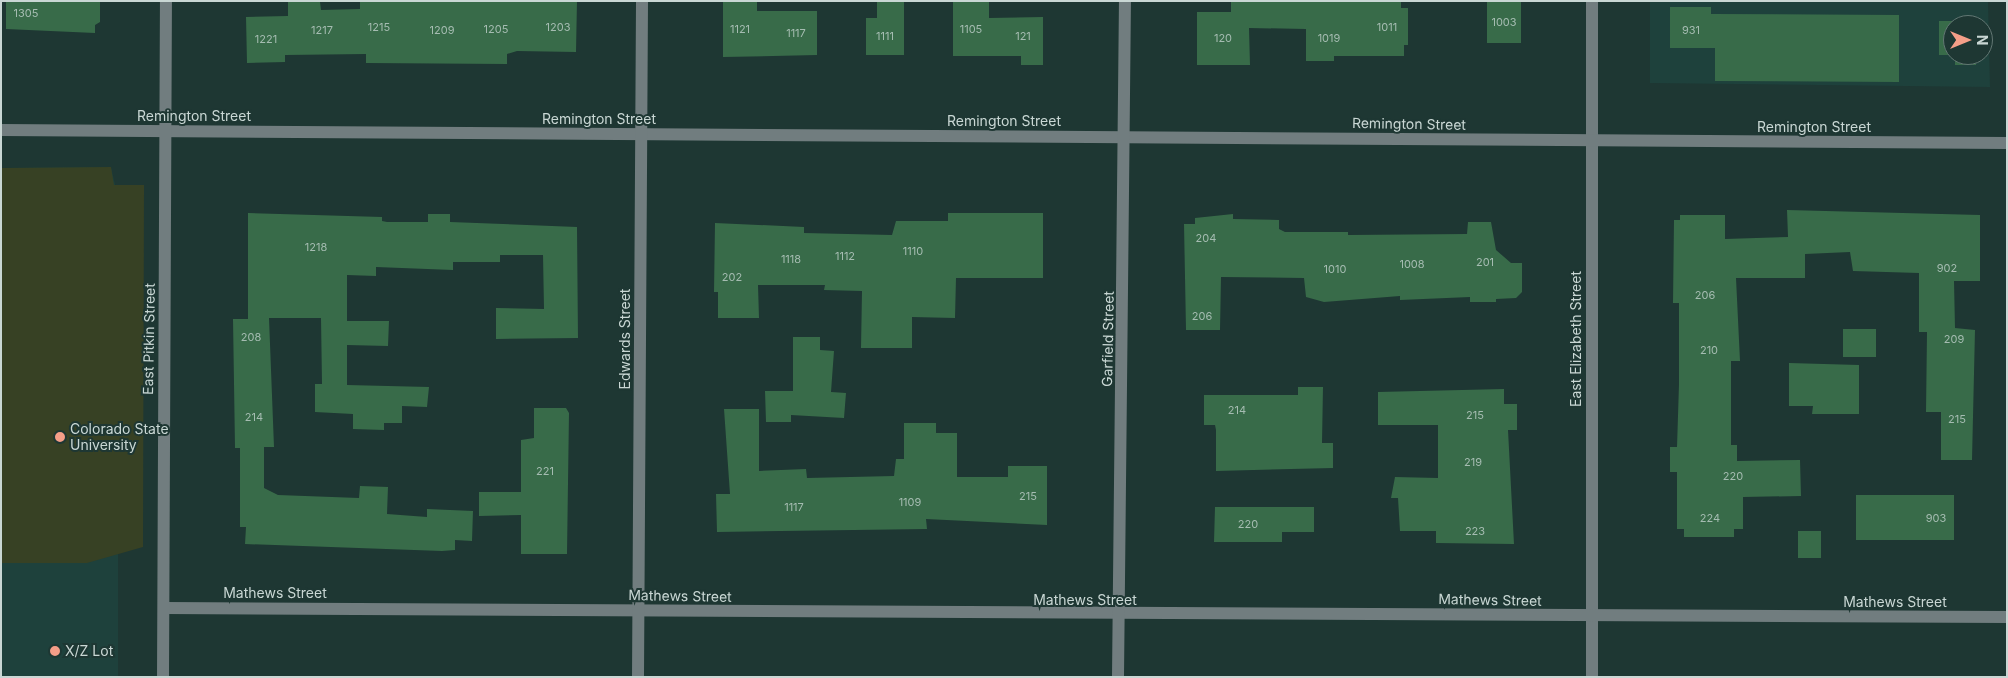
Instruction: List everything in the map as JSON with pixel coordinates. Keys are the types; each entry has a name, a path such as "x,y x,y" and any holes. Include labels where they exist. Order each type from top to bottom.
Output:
{"street":[{"name":"East Pitkin Street","path":"164,677 166,1"},
{"name":"Edwards Street","path":"638,677 642,1"},
{"name":"Garfield Street","path":"1118,677 1125,1"},
{"name":"East Elizabeth Street","path":"1592,1 1590,141 1592,677"},
{"name":"Remington Street","path":"1,130 2007,143"},
{"name":"Mathews Street","path":"164,608 639,610 1119,616 1592,615 2007,617"}],"shaded area":[{"path":"1650,1 1988,1 1988,15 1943,15 1943,65 1989,65 1990,87 1650,83"},
{"name":"Colorado State University","path":"111,167 118,198 118,677 1,677 1,168"}],"green space":[{"name":"Colorado State University","path":"111,167 114,185 144,185 143,547 87,563 1,563 1,168"}],"building":[{"path":"6,1 100,1 100,22 95,25 95,33 6,29"},
{"path":"288,1 320,2 321,10 360,9 360,1 577,1 576,52 517,51 507,54 507,64 366,63 366,54 285,55 285,62 247,63 246,17 288,16"},
{"path":"723,1 757,1 757,11 817,11 817,55 723,57"},
{"path":"877,1 904,1 904,55 866,55 866,18 877,18"},
{"path":"953,1 989,1 989,18 1043,17 1043,65 1021,65 1021,56 953,56"},
{"path":"1231,1 1401,1 1401,8 1408,8 1408,45 1404,45 1404,56 1334,56 1334,61 1306,61 1306,29 1249,28 1250,65 1197,65 1197,12 1231,12"},
{"path":"1487,1 1521,1 1521,43 1487,43"},
{"path":"1670,7 1711,7 1711,14 1899,15 1899,82 1715,81 1715,48 1670,48"},
{"path":"1939,21 1943,21 1943,55 1939,55"},
{"path":"1787,210 1980,215 1980,281 1954,281 1955,328 1975,330 1972,460 1941,460 1941,412 1926,412 1927,332 1919,332 1919,273 1853,271 1850,252 1805,254 1805,278 1736,278 1740,361 1731,361 1731,445 1737,445 1737,461 1800,460 1801,496 1743,497 1743,529 1734,529 1734,537 1684,537 1684,529 1677,529 1677,472 1670,472 1670,447 1677,447 1679,384 1679,303 1673,303 1674,220 1680,220 1680,215 1725,215 1725,239 1788,237"},
{"path":"248,213 382,217 382,221 387,222 428,222 428,214 450,214 450,222 577,227 578,338 496,339 496,308 544,309 543,255 500,255 500,262 453,262 453,270 376,267 376,276 347,275 347,321 389,321 388,346 347,345 347,385 429,387 427,407 402,406 402,423 384,423 384,430 353,429 353,414 315,412 315,384 322,384 321,318 269,318 274,447 264,447 264,488 278,495 359,498 360,486 388,487 387,514 427,517 427,509 473,511 472,541 455,540 455,550 442,551 245,544 246,527 240,527 240,448 235,448 233,319 248,319"},
{"path":"948,213 1043,213 1043,278 956,278 955,318 912,317 912,348 861,348 862,291 824,290 825,285 758,285 759,318 718,318 718,292 714,292 715,223 804,227 804,233 892,235 896,221 948,221"},
{"path":"1233,214 1233,219 1279,220 1279,229 1285,232 1348,232 1348,235 1467,234 1468,222 1491,222 1496,250 1511,263 1522,263 1522,292 1516,298 1496,299 1496,302 1470,302 1470,297 1400,300 1400,296 1324,302 1306,297 1304,278 1221,277 1220,330 1186,330 1184,224 1195,224 1195,218"},
{"path":"1843,329 1876,329 1876,357 1843,357"},
{"path":"793,337 820,337 820,350 834,351 831,392 846,393 844,418 791,415 791,422 766,422 765,391 793,391"},
{"path":"1789,363 1859,365 1859,414 1812,414 1813,406 1789,406"},
{"path":"1298,387 1323,387 1322,443 1333,443 1333,468 1216,471 1216,430 1215,425 1204,425 1204,395 1298,395"},
{"path":"1504,389 1504,404 1517,404 1517,430 1508,430 1514,544 1436,543 1436,531 1400,531 1398,498 1391,498 1395,477 1438,478 1438,425 1378,425 1378,392"},
{"path":"534,408 566,408 569,413 567,554 521,554 521,515 479,516 479,492 521,492 521,440 534,438"},
{"path":"724,409 759,409 759,471 806,469 807,478 894,476 896,459 904,459 904,423 936,423 936,433 957,433 957,477 1008,477 1008,466 1047,466 1047,525 926,519 927,529 717,532 716,494 730,494"},
{"path":"1856,495 1954,495 1954,540 1856,540"},
{"path":"1215,507 1314,507 1314,532 1282,532 1282,542 1214,542"},
{"path":"1798,531 1821,531 1821,558 1798,558"}],"place":[{"name":"Colorado State University","path":"60,437"},
{"name":"X/Z Lot","path":"55,651"}]}
